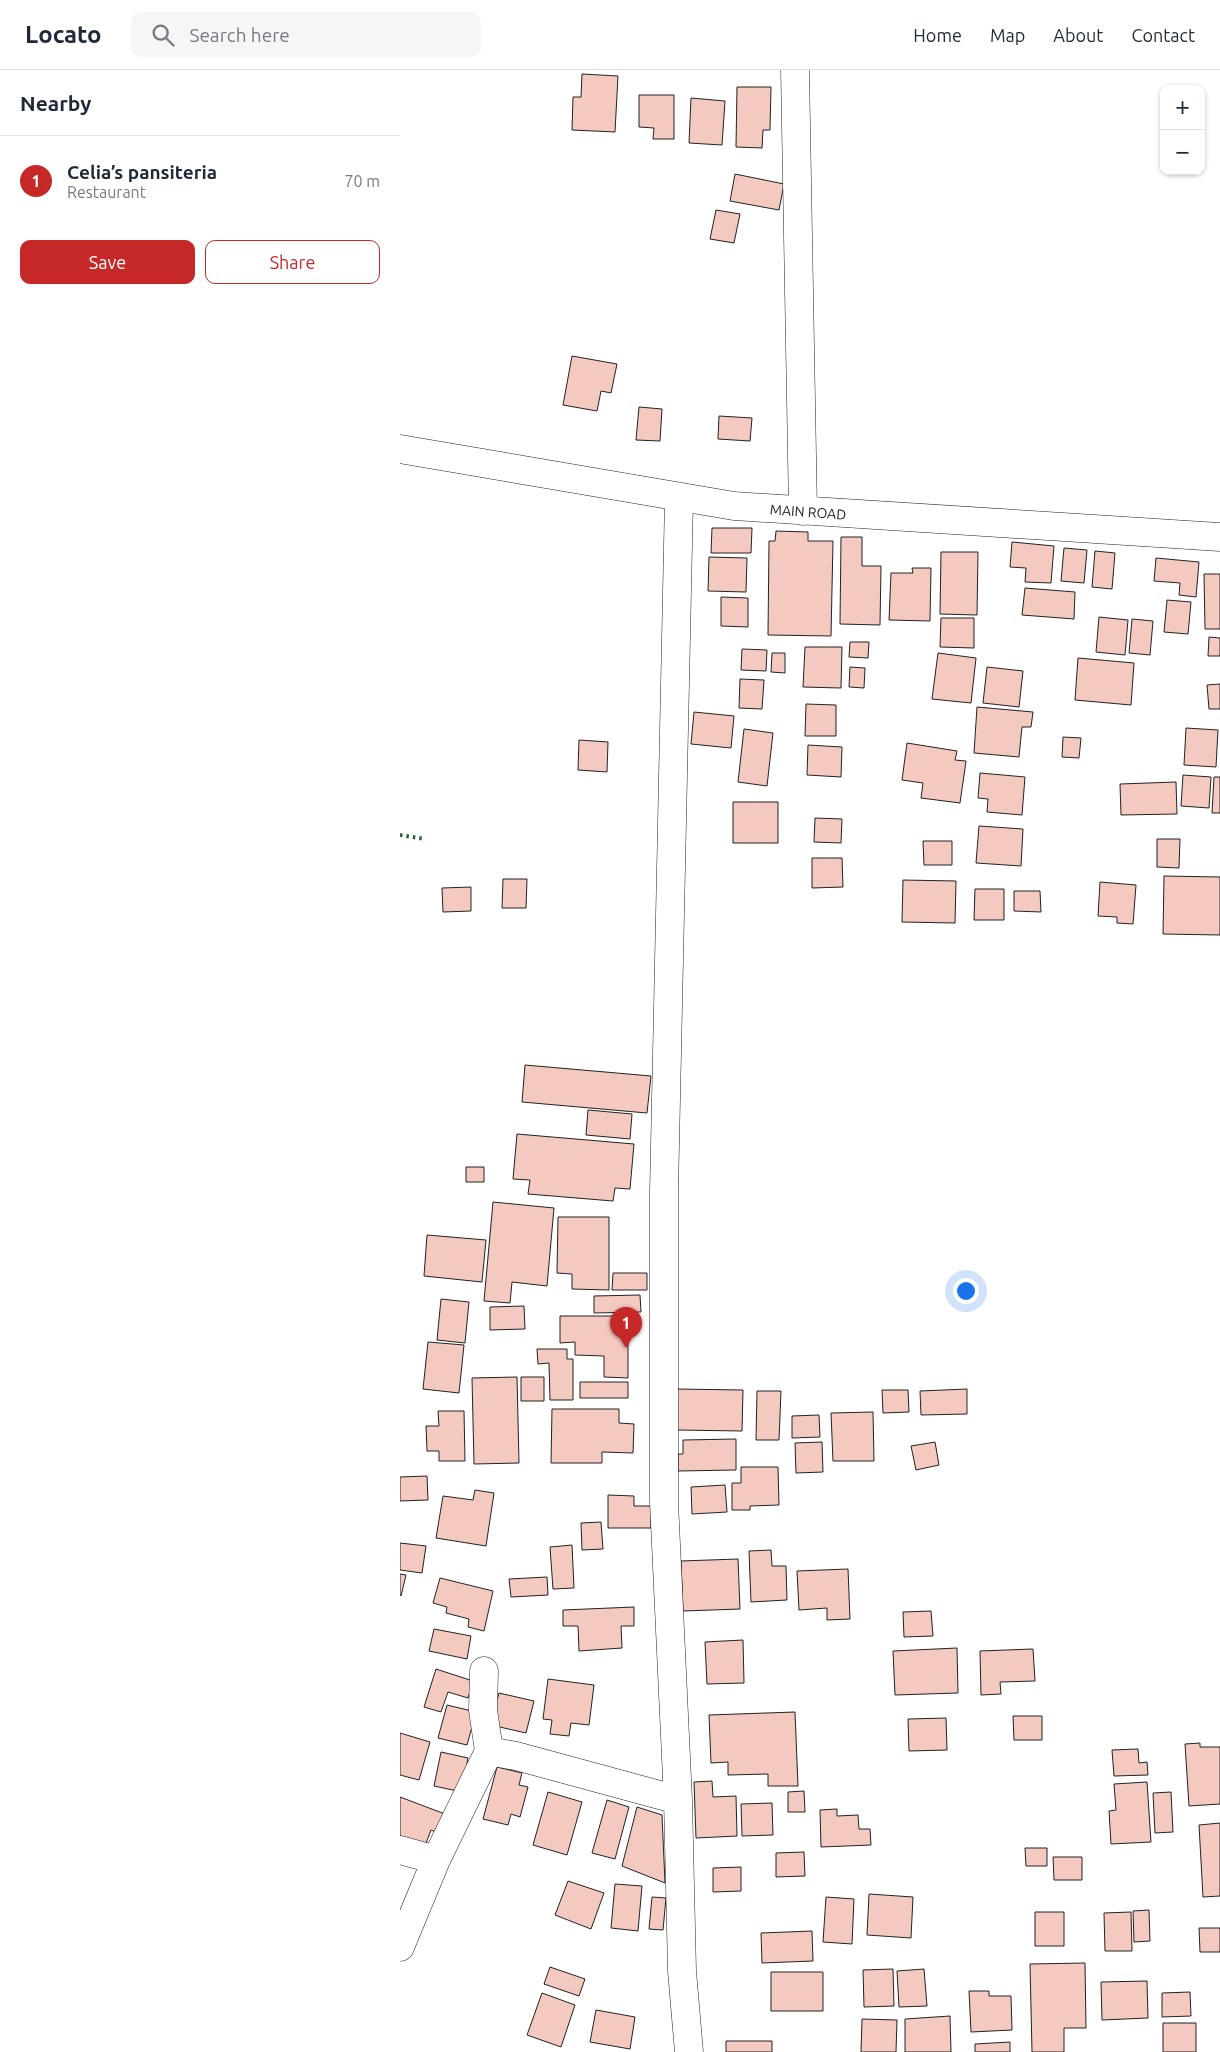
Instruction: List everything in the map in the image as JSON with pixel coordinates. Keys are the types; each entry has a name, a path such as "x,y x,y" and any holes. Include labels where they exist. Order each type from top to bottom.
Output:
{"street":[{"path":"795,70 803,512"},
{"name":"MAIN ROAD","path":"400,449 679,499 734,506 803,512 1220,537"},
{"path":"679,499 664,1192 664,1502 678,1800 682,1971 689,2052"},
{"path":"400,1947 436,1860 489,1751 483,1710 484,1671"},
{"path":"489,1751 516,1756 678,1800"},
{"path":"400,1850 436,1860"}],"building":[{"path":"582,74 618,76 615,132 572,130 573,97 581,97"},
{"path":"737,87 771,87 770,130 763,130 762,148 736,147"},
{"path":"639,95 674,95 674,139 653,139 654,128 639,127"},
{"path":"691,98 725,101 722,145 689,143"},
{"path":"735,174 784,184 779,210 730,201"},
{"path":"716,210 740,214 734,243 710,239"},
{"path":"572,356 617,364 611,393 601,391 597,411 563,405"},
{"path":"639,407 662,409 660,441 636,440"},
{"path":"719,416 752,418 750,441 718,439"},
{"path":"712,528 752,528 751,553 711,553"},
{"path":"776,531 808,532 808,541 833,541 831,636 768,635 769,541 775,541"},
{"path":"841,537 862,537 862,566 881,566 880,625 840,624"},
{"path":"1012,542 1054,546 1051,583 1025,582 1026,568 1010,567"},
{"path":"1064,548 1087,550 1084,583 1061,581"},
{"path":"1095,551 1115,553 1112,589 1092,587"},
{"path":"941,552 978,552 977,615 940,614"},
{"path":"709,557 747,558 746,592 708,591"},
{"path":"1156,558 1199,562 1196,597 1179,595 1180,583 1154,581"},
{"path":"912,568 931,568 930,621 889,620 891,573 913,573"},
{"path":"1204,574 1220,574 1220,629 1205,629"},
{"path":"1025,588 1075,592 1074,619 1022,615"},
{"path":"721,597 748,598 748,627 721,626"},
{"path":"1167,600 1191,602 1188,634 1164,632"},
{"path":"1099,617 1128,620 1125,655 1096,652"},
{"path":"941,618 974,618 974,648 940,647"},
{"path":"1132,619 1153,621 1150,655 1129,653"},
{"path":"1209,637 1220,638 1220,656 1208,656"},
{"path":"850,642 869,642 868,658 849,657"},
{"path":"805,647 842,647 841,688 803,687"},
{"path":"742,649 767,650 766,671 741,670"},
{"path":"772,653 785,653 785,673 771,672"},
{"path":"938,653 976,658 971,703 932,699"},
{"path":"1078,658 1134,663 1131,705 1075,700"},
{"path":"850,667 865,668 864,688 849,687"},
{"path":"987,667 1023,671 1019,707 983,703"},
{"path":"740,679 764,680 762,709 739,708"},
{"path":"1220,684 1220,709 1209,709 1207,685"},
{"path":"806,704 836,705 836,736 805,736"},
{"path":"977,707 1033,712 1031,727 1022,727 1019,757 974,753"},
{"path":"694,712 734,716 731,748 691,744"},
{"path":"1186,728 1218,730 1216,767 1184,765"},
{"path":"744,729 773,733 767,786 738,782"},
{"path":"1063,737 1081,738 1079,758 1062,757"},
{"path":"579,740 608,742 607,772 578,770"},
{"path":"907,743 957,751 955,760 966,761 960,803 921,798 923,783 902,780"},
{"path":"808,745 842,747 841,777 807,775"},
{"path":"980,773 1025,777 1022,815 987,812 988,799 978,798"},
{"path":"1183,775 1211,777 1209,808 1181,806"},
{"path":"1214,777 1220,777 1220,813 1212,813"},
{"path":"1176,782 1177,814 1121,815 1120,784"},
{"path":"733,802 778,802 778,843 733,843"},
{"path":"815,818 842,819 841,843 814,842"},
{"path":"979,826 1023,829 1021,866 976,863"},
{"path":"1157,839 1180,839 1179,868 1157,867"},
{"path":"923,841 952,841 952,865 924,865"},
{"path":"812,858 842,858 843,887 812,888"},
{"path":"1164,876 1220,877 1220,935 1163,934"},
{"path":"503,879 527,879 526,908 502,908"},
{"path":"903,880 956,881 955,923 902,922"},
{"path":"1100,882 1136,885 1133,924 1117,923 1117,917 1098,916"},
{"path":"471,887 471,911 443,912 442,888"},
{"path":"975,889 1004,889 1004,920 974,920"},
{"path":"1014,891 1040,891 1041,912 1014,911"},
{"path":"525,1065 651,1076 647,1113 522,1102"},
{"path":"588,1110 632,1114 630,1139 586,1135"},
{"path":"517,1134 634,1144 630,1189 615,1188 613,1201 528,1194 530,1180 513,1179"},
{"path":"466,1167 484,1167 484,1182 466,1182"},
{"path":"493,1202 554,1208 547,1286 512,1282 510,1303 484,1301"},
{"path":"558,1217 609,1217 609,1290 572,1289 572,1274 557,1273"},
{"path":"427,1235 486,1240 482,1282 424,1276"},
{"path":"613,1273 647,1273 647,1290 612,1290"},
{"path":"640,1295 641,1312 594,1313 594,1296"},
{"path":"441,1299 469,1302 465,1343 437,1340"},
{"path":"524,1306 525,1329 490,1330 490,1307"},
{"path":"560,1316 628,1316 628,1378 604,1377 604,1356 575,1355 575,1342 560,1343"},
{"path":"428,1342 464,1345 459,1393 423,1389"},
{"path":"537,1349 567,1349 567,1359 573,1359 573,1400 550,1400 549,1363 538,1364"},
{"path":"517,1377 519,1463 474,1464 472,1378"},
{"path":"521,1377 544,1377 544,1401 521,1401"},
{"path":"580,1382 628,1382 628,1398 580,1398"},
{"path":"677,1389 743,1390 742,1431 677,1430"},
{"path":"967,1389 967,1414 921,1415 920,1391"},
{"path":"882,1390 908,1390 909,1412 883,1413"},
{"path":"757,1391 781,1391 779,1440 756,1440"},
{"path":"552,1409 619,1409 619,1423 634,1424 633,1453 602,1452 602,1463 551,1463"},
{"path":"438,1411 464,1411 465,1461 439,1461 439,1451 427,1451 426,1426 439,1426"},
{"path":"873,1412 874,1461 833,1461 831,1413"},
{"path":"819,1415 820,1437 792,1438 792,1416"},
{"path":"736,1439 736,1470 678,1471 678,1454 683,1454 683,1440"},
{"path":"822,1442 823,1472 796,1473 795,1443"},
{"path":"935,1442 939,1465 916,1470 911,1446"},
{"path":"741,1467 778,1467 779,1505 750,1506 750,1510 732,1510 732,1483 741,1483"},
{"path":"427,1476 428,1500 400,1501 400,1477"},
{"path":"725,1485 727,1512 692,1514 691,1487"},
{"path":"475,1490 494,1493 486,1546 436,1538 443,1496 473,1500"},
{"path":"608,1495 634,1496 634,1506 651,1506 651,1528 608,1528"},
{"path":"601,1522 603,1549 582,1550 581,1523"},
{"path":"400,1543 426,1546 422,1573 400,1570"},
{"path":"572,1545 574,1588 553,1589 550,1547"},
{"path":"771,1550 772,1566 786,1566 787,1600 751,1602 749,1551"},
{"path":"738,1559 740,1609 683,1611 681,1561"},
{"path":"848,1569 850,1619 827,1620 827,1608 799,1610 797,1571"},
{"path":"400,1574 406,1575 401,1596 400,1595"},
{"path":"547,1577 548,1595 511,1597 509,1579"},
{"path":"440,1578 493,1591 484,1631 468,1627 469,1619 446,1613 447,1607 433,1603"},
{"path":"634,1607 634,1626 621,1626 622,1648 579,1651 578,1626 563,1626 563,1610"},
{"path":"931,1611 933,1636 904,1637 903,1612"},
{"path":"434,1629 471,1636 467,1659 429,1651"},
{"path":"743,1640 744,1683 707,1684 705,1642"},
{"path":"957,1648 958,1693 895,1695 893,1651"},
{"path":"1033,1649 1035,1681 1000,1682 1001,1694 981,1695 980,1651"},
{"path":"436,1669 473,1681 468,1698 448,1692 441,1712 424,1707"},
{"path":"548,1679 594,1685 589,1725 571,1723 569,1736 550,1734 552,1720 543,1719"},
{"path":"499,1693 534,1701 526,1733 491,1725"},
{"path":"447,1705 476,1712 467,1745 438,1738"},
{"path":"795,1712 798,1786 768,1786 768,1774 728,1775 728,1762 711,1763 709,1715"},
{"path":"1013,1716 1042,1716 1042,1740 1014,1740"},
{"path":"946,1718 947,1750 909,1751 908,1719"},
{"path":"400,1733 430,1742 419,1780 400,1775"},
{"path":"1200,1743 1200,1747 1220,1747 1220,1804 1189,1806 1185,1744"},
{"path":"1138,1749 1139,1763 1147,1762 1148,1775 1114,1776 1112,1750"},
{"path":"441,1752 468,1758 462,1792 434,1786"},
{"path":"497,1767 522,1773 519,1785 528,1787 520,1817 511,1814 508,1825 483,1819"},
{"path":"712,1781 713,1797 736,1796 737,1836 696,1838 694,1782"},
{"path":"1147,1782 1151,1842 1111,1844 1109,1811 1116,1810 1114,1784"},
{"path":"804,1791 805,1812 788,1812 788,1792"},
{"path":"548,1792 582,1802 567,1855 533,1845"},
{"path":"1171,1792 1173,1832 1155,1833 1153,1793"},
{"path":"400,1797 445,1814 438,1833 431,1830 425,1846 400,1836"},
{"path":"607,1800 629,1807 615,1859 592,1853"},
{"path":"772,1803 773,1835 742,1836 741,1804"},
{"path":"637,1807 662,1815 665,1883 622,1866"},
{"path":"837,1809 837,1816 858,1815 859,1829 870,1829 871,1845 821,1847 820,1810"},
{"path":"1220,1823 1220,1896 1203,1897 1199,1825"},
{"path":"1025,1848 1047,1848 1047,1866 1026,1866"},
{"path":"804,1852 805,1876 776,1877 776,1853"},
{"path":"1053,1857 1082,1857 1082,1880 1054,1880"},
{"path":"741,1867 741,1891 713,1892 713,1868"},
{"path":"568,1881 604,1893 591,1929 555,1915"},
{"path":"615,1884 642,1886 638,1931 611,1928"},
{"path":"869,1894 913,1897 911,1938 867,1935"},
{"path":"652,1897 666,1898 663,1930 649,1929"},
{"path":"826,1897 854,1899 852,1944 823,1942"},
{"path":"1149,1910 1150,1941 1134,1942 1133,1911"},
{"path":"1035,1912 1064,1912 1064,1946 1035,1946"},
{"path":"1131,1912 1132,1951 1105,1951 1104,1913"},
{"path":"1199,1928 1220,1928 1220,1952 1200,1952"},
{"path":"812,1931 813,1961 762,1963 761,1933"},
{"path":"1085,1963 1086,2028 1064,2028 1064,2052 1032,2052 1030,1964"},
{"path":"550,1967 585,1979 579,1996 544,1984"},
{"path":"893,1969 894,2006 864,2007 863,1970"},
{"path":"924,1969 927,2006 899,2007 897,1971"},
{"path":"771,1972 823,1972 823,2011 771,2011"},
{"path":"1147,1981 1148,2018 1102,2020 1101,1982"},
{"path":"969,1991 989,1991 989,1996 1011,1996 1012,2030 971,2032"},
{"path":"1190,1992 1191,2016 1162,2017 1162,1993"},
{"path":"542,1993 575,2005 561,2047 527,2035"},
{"path":"596,2010 635,2017 630,2049 590,2042"},
{"path":"950,2016 951,2052 905,2052 905,2019"},
{"path":"862,2019 897,2020 896,2052 861,2052"},
{"path":"1163,2023 1196,2023 1196,2052 1163,2052"},
{"path":"726,2041 772,2041 772,2052 726,2052"},
{"path":"1010,2042 1010,2052 975,2052 975,2044"}],"hedge":[{"path":"400,835 425,839"}],"place":[{"name":"Celia’s pansiteria","path":"626,1348"}]}
